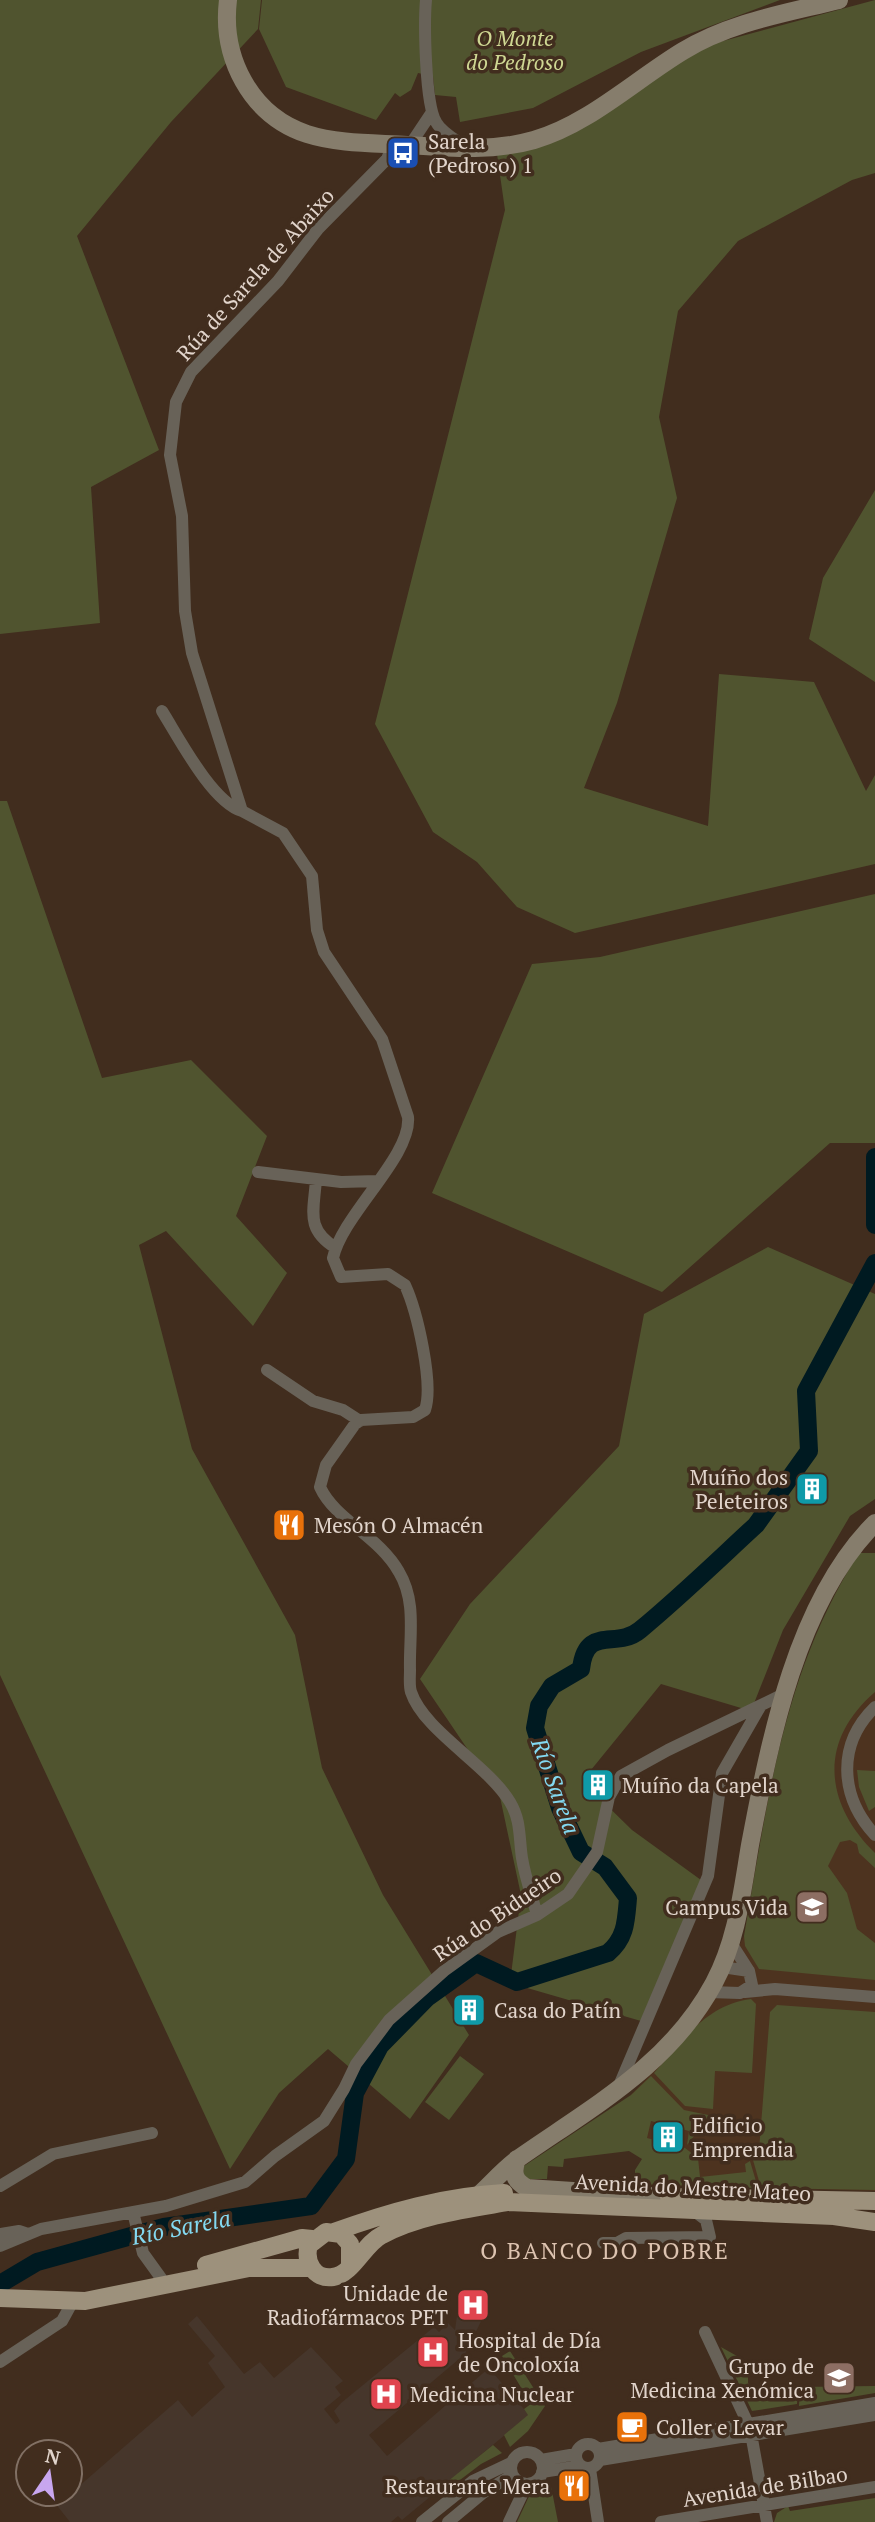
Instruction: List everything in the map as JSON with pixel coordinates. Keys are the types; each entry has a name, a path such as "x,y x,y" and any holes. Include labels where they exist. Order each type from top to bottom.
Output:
{"main road":[{"path":"311,2268 307,2250 313,2239 326,2232 334,2232 428,2204 478,2194 513,2197"},
{"path":"2,2298 79,2301 249,2268 311,2268 321,2275 334,2277 381,2235 456,2211 513,2197"},
{"name":"Avenida do Mestre Mateo","path":"513,2197 875,2201"},
{"name":"Avenida do Mestre Mateo","path":"513,2197 693,2210 834,2216 875,2222"},
{"path":"334,2232 350,2244 350,2264"},
{"path":"79,2301 302,2238 313,2239"}],"street":[{"path":"228,0 226,29 229,48 241,79 261,105 306,133 401,145 469,149 508,146 550,134 588,114 709,37 839,0"},
{"path":"426,0 423,25 432,112 442,129 469,149"},
{"name":"Rúa de Sarela de Abaixo","path":"242,811 192,653 185,611 182,516 170,455 176,402 191,372 278,281 318,229 432,112"},
{"path":"162,711 211,785 227,802 283,833 312,876 317,930 324,952 371,1020 392,1064 409,1126 401,1147 377,1181 332,1258 341,1277 388,1274 405,1285 429,1392 425,1410 419,1415 360,1421 349,1429 326,1465 320,1487 330,1503 390,1556 402,1576 408,1590 411,1613 411,1691 439,1730 497,1784 511,1803 517,1817 522,1859 537,1915"},
{"path":"258,1172 316,1179 377,1181"},
{"path":"316,1179 314,1226 322,1239 336,1248"},
{"path":"267,1370 313,1401 350,1413 360,1421"},
{"path":"428,2204 467,2188 517,2159 618,2093 643,2071 692,2017 709,1992 731,1943 767,1757 784,1694 834,1575 859,1538 875,1522"},
{"name":"Rúa do Bidueiro","path":"29,2234 73,2221 133,2216 245,2182 324,2120 345,2089 356,2064 398,2012 444,1970 498,1932 537,1915 568,1894 594,1857 609,1797 621,1776 679,1744 784,1694"},
{"path":"618,2093 619,2082 671,1968 708,1876 722,1773 761,1706"},
{"path":"875,1707 852,1738 846,1773 853,1805 875,1835"},
{"path":"731,1943 750,1973 752,1985 746,1992"},
{"path":"722,1967 750,1973 775,1989"},
{"path":"709,1992 775,1989 875,1997"},
{"path":"0,2186 52,2154 152,2133"},
{"path":"381,2235 403,2221 469,2202 517,2159"},
{"path":"517,2159 514,2176 519,2184 527,2188 665,2197"},
{"path":"603,2243 617,2243 626,2238 710,2237 704,2217 693,2210"},
{"path":"710,2231 718,2218 750,2213"},
{"path":"133,2216 143,2253 161,2278"},
{"path":"0,2234 19,2231 29,2234"},
{"path":"0,2246 29,2234"},
{"path":"0,2362 62,2321 79,2301"},
{"path":"705,2332 751,2430 767,2522"},
{"path":"751,2430 875,2403"},
{"path":"541,2466 582,2463 599,2454 751,2430 875,2415"},
{"path":"598,2522 582,2463 584,2445 592,2444 599,2454"},
{"path":"448,2522 512,2469 516,2455 526,2452 534,2454 541,2466 536,2480 527,2484 509,2522"},
{"path":"512,2469 518,2481 527,2484"},
{"path":"422,2522 473,2481 512,2469"},
{"name":"Avenida de Bilbao","path":"661,2522 875,2487"}],"shaded area":[{"name":"Campus Vida","path":"875,1651 875,2191 661,2185 631,2095 701,2020 744,1936 771,1782"},
{"path":"475,2297 488,2298 487,2309 465,2354 369,2435 387,2456 489,2368 529,2415 402,2520 398,2516 391,2522 70,2522 59,2508 84,2508 84,2482 178,2400 192,2417 225,2387 208,2363 215,2356 188,2324 197,2316 244,2374 260,2362 274,2378 311,2347 343,2381 335,2387 341,2395 324,2409 336,2424 340,2421 334,2411 341,2403 434,2327 439,2332 448,2323 455,2330 459,2301"}],"green space":[{"path":"0,0 261,0 258,29 171,122 77,236 159,450 91,487 100,623 0,634"},
{"name":"O Monte do Pedroso","path":"262,0 780,0 641,52 533,108 460,122 456,97 435,95 433,76 418,73 411,90 400,97 395,93 376,120 286,87 259,29"},
{"path":"875,0 875,173 852,180 738,241 678,311 659,417 677,498 617,703 584,788 708,826 719,674 814,682 866,791 875,775 875,864 575,933 517,907 477,862 433,832 375,724 505,210 497,154 712,44"},
{"path":"875,490 875,682 809,639 823,578"},
{"path":"0,801 7,801 102,1078 191,1060 267,1136 236,1216 287,1273 253,1326 166,1231 139,1245 192,1449 295,1635 322,1768 383,1895 469,2035 410,2119 328,2049 279,2093 230,2169 0,1675"},
{"path":"875,894 875,1143 830,1143 662,1292 432,1193 532,964 600,957"},
{"path":"768,1247 875,1294 875,1499 850,1516 783,1630 751,1711 661,1684 582,1781 632,1830 701,1880 641,2021 510,1983 521,1895 500,1797 420,1679 470,1604 619,1446 644,1314"},
{"path":"859,1553 875,1553 875,1692 857,1711 844,1731 834,1772 845,1814 875,1853 875,1868 859,1853 857,1844 850,1840 840,1842 828,1866 847,1893 857,1929 875,1943 875,1980 759,1969 745,1946 744,1936 761,1836 782,1738 812,1644 833,1598"},
{"path":"857,1770 875,1771 875,1807 869,1811 859,1787"},
{"path":"751,1999 756,2004 752,2073 715,2071 713,2109 685,2106 654,2073 696,2026 721,2009"},
{"path":"777,2005 875,2012 875,2190 761,2188 753,2160 759,2150 770,2012"},
{"path":"460,2056 484,2074 449,2120 425,2102"},
{"path":"651,2076 684,2110 713,2116 712,2130 706,2117 691,2123 695,2135 687,2145 689,2131 651,2121 647,2138 685,2148 698,2158 700,2177 746,2172 745,2164 750,2161 758,2188 635,2184 635,2170 642,2159 629,2151 564,2159 563,2167 548,2166 547,2179 527,2179 523,2173 524,2166 631,2095"},
{"path":"721,2347 737,2356 742,2366 738,2370 741,2376 748,2376 748,2383 752,2387 798,2387 797,2404 752,2411"},
{"path":"510,2351 545,2406 528,2431 510,2447 504,2435 528,2415 524,2409 531,2404 502,2356"},
{"path":"875,2386 875,2393 799,2406 800,2387"},
{"path":"493,2445 502,2453 481,2464 439,2496 437,2490"},
{"path":"551,2486 558,2522 517,2522 531,2492"},
{"path":"875,2498 875,2522 774,2522 777,2513 788,2506 790,2511"}],"waterway":[{"name":"Río Sarela","path":"875,1157 875,1225"},
{"name":"Río Sarela","path":"0,2284 37,2262 164,2227 311,2206 346,2159 355,2093 380,2046 427,1998 476,1963 517,1982 608,1953 614,1947 624,1928 628,1898 605,1867 581,1852 560,1808 535,1728 539,1706 552,1686 581,1669 589,1647 603,1640 631,1636 640,1630 756,1525 809,1451 806,1391 875,1263"}],"place":[{"name":"Sarela (Pedroso) 1","path":"403,153"},
{"name":"Muíño dos Peleteiros","path":"812,1489"},
{"name":"Mesón O Almacén","path":"289,1525"},
{"name":"Muíño da Capela","path":"598,1785"},
{"name":"Campus Vida","path":"812,1907"},
{"name":"Casa do Patín","path":"469,2010"},
{"name":"Edificio Emprendia","path":"668,2137"},
{"name":"Unidade de Radiofármacos PET","path":"473,2305"},
{"name":"Hospital de Día de Oncoloxía","path":"433,2352"},
{"name":"Grupo de Medicina Xenómica","path":"839,2378"},
{"name":"Medicina Nuclear","path":"386,2394"},
{"name":"Coller e Levar","path":"632,2427"},
{"name":"Restaurante Mera","path":"574,2486"}],"district":[{"name":"O BANCO DO POBRE","path":"605,2250"}]}
